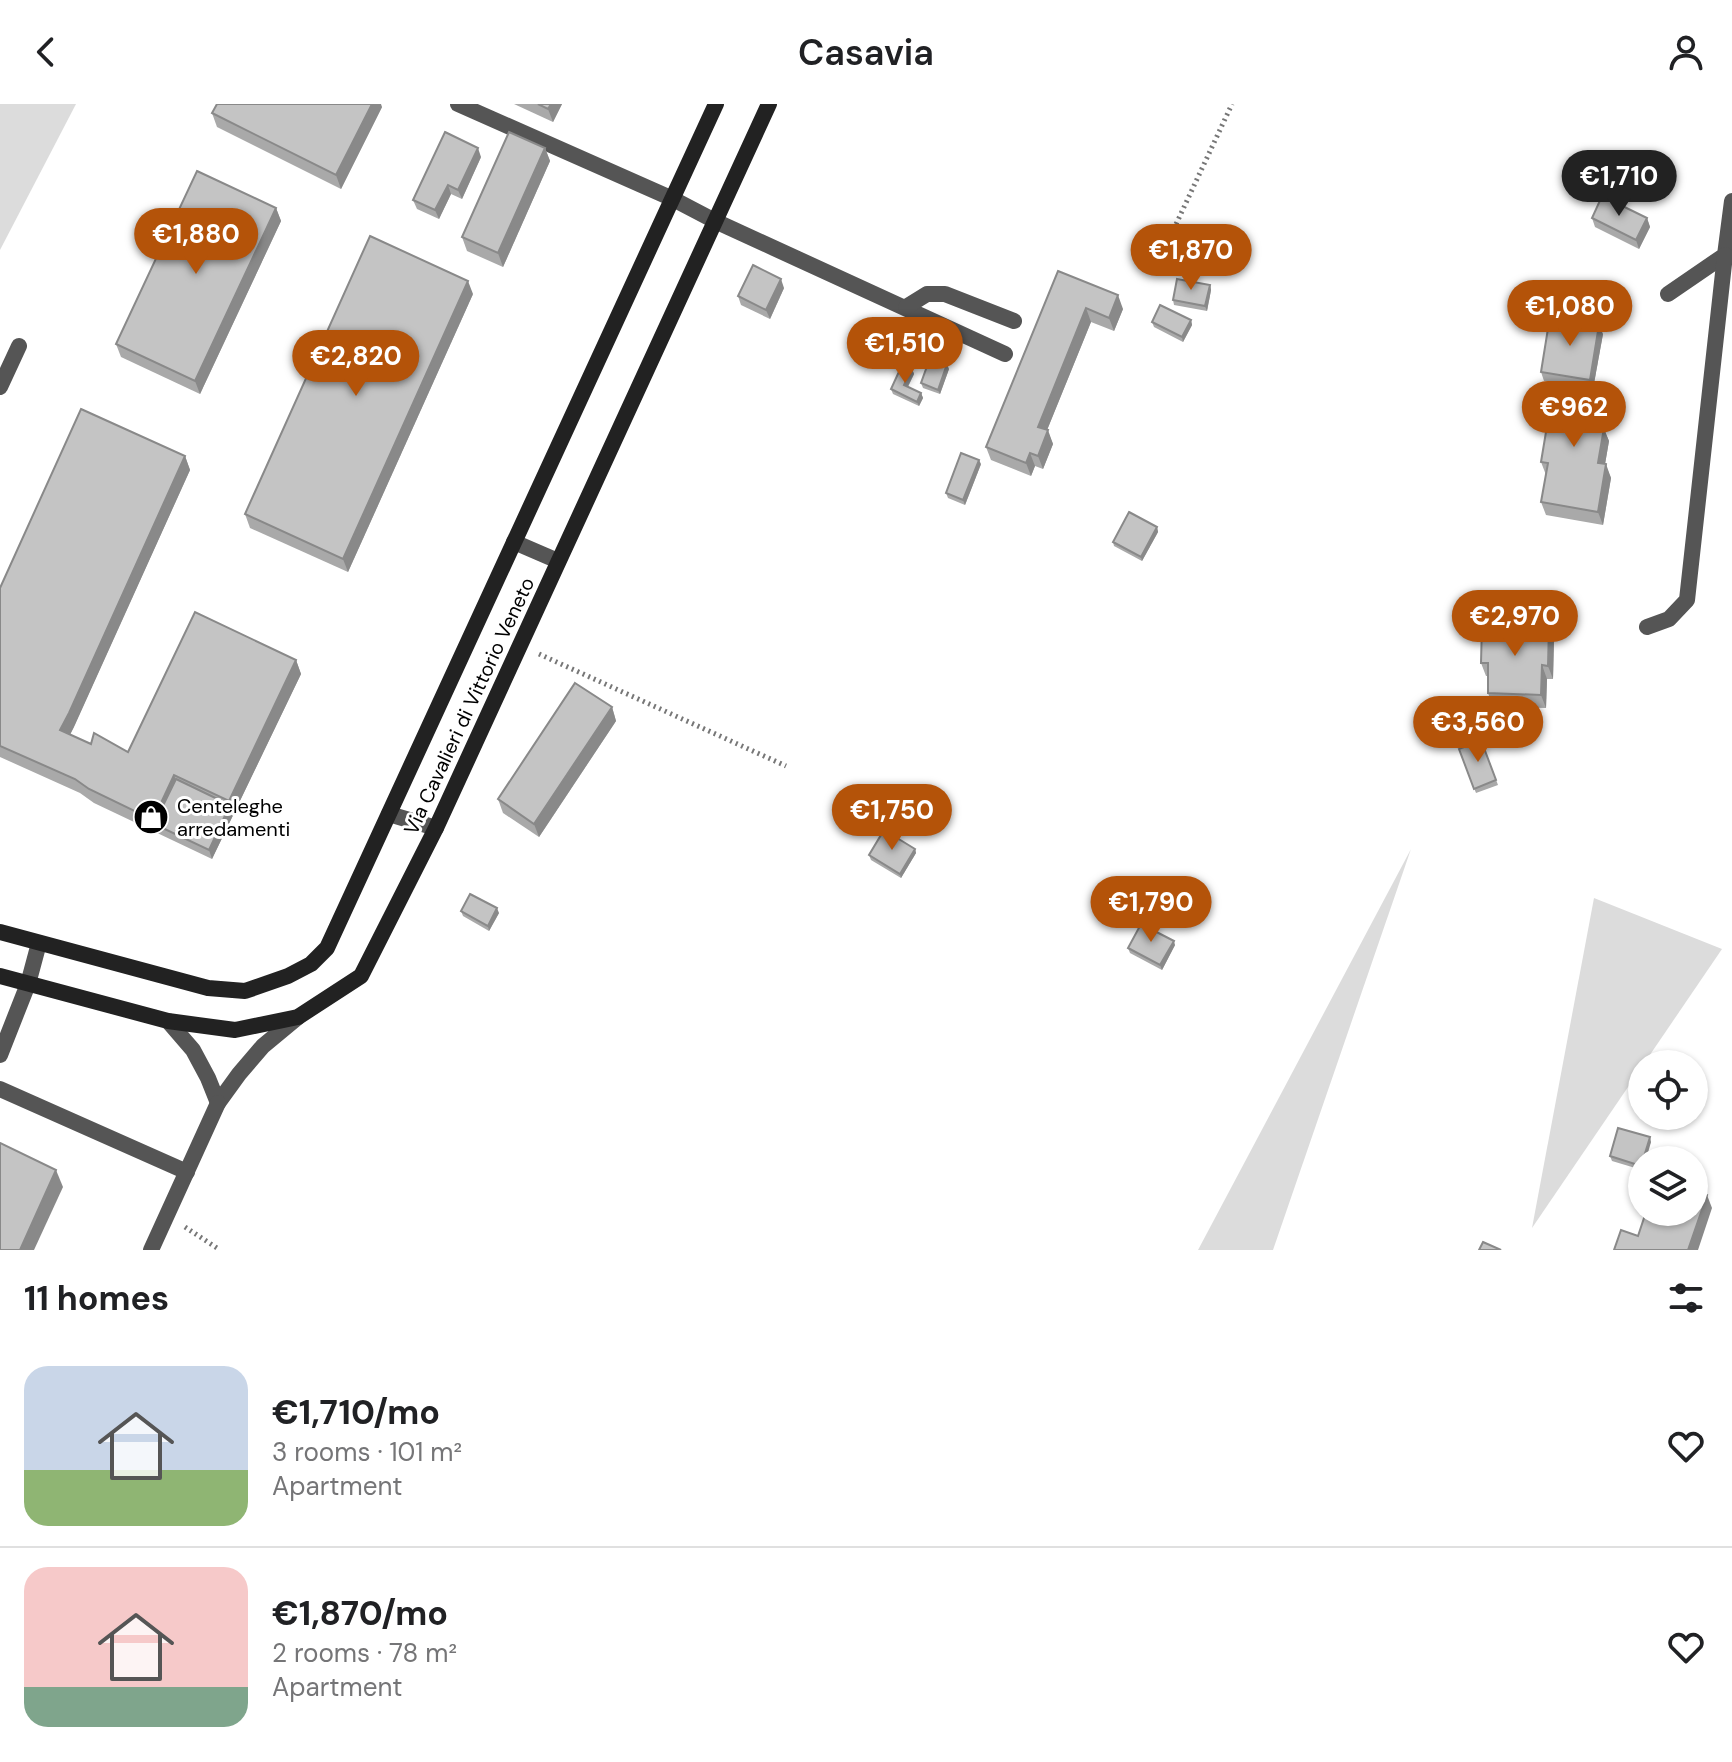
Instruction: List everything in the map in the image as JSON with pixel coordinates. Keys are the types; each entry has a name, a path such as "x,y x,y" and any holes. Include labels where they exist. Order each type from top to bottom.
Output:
{"street":[{"path":"458,104 673,199 1005,354"},
{"name":"Via Cavalieri di Vittorio Veneto","path":"0,932 208,988 245,991 311,964 327,948 716,104"},
{"name":"Via Cavalieri di Vittorio Veneto","path":"0,976 168,1021 235,1030 298,1017 361,976 436,828 769,104"},
{"path":"1647,627 1669,619 1687,600 1732,201"},
{"path":"1668,294 1725,255"},
{"path":"906,307 927,294 945,294 1014,321"},
{"path":"0,387 19,346"},
{"path":"514,542 558,561"},
{"path":"389,814 436,828"},
{"path":"0,1055 28,984 39,943"},
{"path":"151,1250 218,1103 263,1046 298,1017"},
{"path":"168,1021 193,1050 218,1103"},
{"path":"0,1089 187,1172"}],"path":[{"path":"1171,235 1232,104"},
{"path":"519,645 786,766"},
{"path":"167,1216 220,1250"}],"shaded area":[{"path":"0,104 76,104 0,250"},
{"path":"1411,849 1273,1250 1198,1250"},
{"path":"1594,898 1722,949 1653,1050 1628,1050 1628,1087 1532,1228"}],"building":[{"path":"217,104 372,104 336,175 212,113"},
{"path":"445,132 478,148 458,190 448,185 435,210 413,200"},
{"path":"509,132 545,148 498,253 462,237"},
{"path":"197,171 276,208 195,381 116,344"},
{"path":"1602,196 1647,218 1636,240 1592,218"},
{"path":"370,236 468,281 343,559 245,514"},
{"path":"753,265 781,279 766,310 738,296"},
{"path":"1058,271 1118,295 1109,318 1086,308 1038,427 1048,430 1038,456 1030,453 1026,463 986,447"},
{"path":"1177,279 1210,285 1205,306 1173,300"},
{"path":"1160,305 1191,320 1182,337 1152,322"},
{"path":"1550,316 1599,325 1590,380 1541,372"},
{"path":"903,334 921,344 912,363 893,354"},
{"path":"930,358 947,364 938,390 921,383"},
{"path":"902,365 912,369 904,385 921,393 917,402 891,389"},
{"path":"1554,384 1603,392 1597,427 1604,428 1598,463 1606,464 1598,512 1541,502 1548,463 1541,462"},
{"path":"81,409 185,456 60,730 91,744 94,733 128,752 195,612 296,660 229,801 174,775 153,820 75,779 0,746 0,588"},
{"path":"961,453 979,460 963,500 946,493"},
{"path":"1129,512 1157,527 1141,557 1113,542"},
{"path":"1482,624 1549,626 1548,666 1542,665 1541,695 1488,693 1488,663 1481,663"},
{"path":"575,683 612,707 534,824 498,799"},
{"path":"1481,740 1496,780 1474,789 1459,749"},
{"path":"176,779 230,805 209,850 154,824"},
{"path":"884,830 915,849 900,874 869,855"},
{"path":"470,894 497,908 488,926 461,911"},
{"path":"1141,924 1174,941 1160,965 1128,948"},
{"path":"1618,1128 1650,1137 1647,1146 1628,1146 1628,1162 1610,1156"},
{"path":"0,1143 56,1170 20,1250 0,1250"},
{"path":"1641,1226 1696,1226 1688,1250 1614,1250 1621,1230 1638,1236"},
{"path":"1483,1242 1501,1250 1479,1250"}],"place":[{"name":"Centeleghe arredamenti","path":"151,817"}]}
